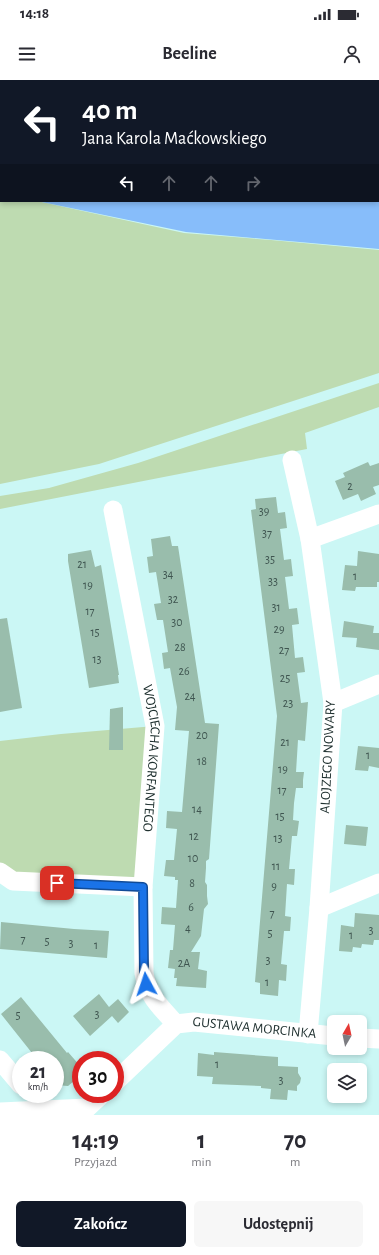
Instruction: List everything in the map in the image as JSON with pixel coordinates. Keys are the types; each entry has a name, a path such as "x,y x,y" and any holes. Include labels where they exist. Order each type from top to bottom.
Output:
{"street":[{"name":"ALOJZEGO NOWARY","path":"292,460 310,539 333,703 319,908 308,1034"},
{"name":"WOJCIECHA KORFANTEGO","path":"113,510 156,726 143,887 144,973 146,984 155,1002 176,1024"},
{"path":"310,539 379,514"},
{"path":"333,703 379,684"},
{"path":"0,872 13,881 143,887"},
{"path":"319,908 379,883"},
{"name":"GUSTAWA MORCINKA","path":"176,1024 194,1022 327,1035"},
{"path":"124,1073 176,1024"},
{"path":"367,1038 379,1039"},
{"path":"0,1060 12,1074"},
{"path":"0,1112 27,1103"},
{"path":"40,1103 88,1108 93,1103"}],"green space":[{"path":"0,202 42,202 184,233 379,250 379,373 99,464 0,484"},
{"path":"379,383 379,407 305,433 307,449 0,509 0,496 49,488 138,463"},
{"path":"155,726 143,887 0,872 0,741"}],"water":[{"path":"42,202 379,202 379,249 186,232"}],"building":[{"path":"368,462 370,466 379,463 379,485 373,487 376,494 361,501 358,494 343,500 335,481 345,477 343,473"},
{"path":"276,497 278,513 285,512 287,528 280,529 284,560 291,559 293,576 285,577 289,609 297,608 299,624 292,625 295,658 303,657 305,672 297,673 301,703 308,702 305,741 298,740 296,772 304,772 303,788 296,788 294,803 293,820 299,821 297,836 292,836 289,869 295,869 294,885 287,884 285,916 291,917 290,931 284,931 281,964 287,965 286,981 279,980 278,996 260,994 260,983 255,982 277,716 251,510 256,509 255,499"},
{"path":"170,536 172,546 178,546 205,723 219,724 209,859 206,861 205,882 207,885 208,904 204,909 201,936 191,952 200,952 198,969 207,971 206,988 176,986 177,978 174,978 175,969 168,968 170,950 173,950 175,925 161,924 162,907 176,908 178,880 175,880 175,877 164,876 166,860 174,860 177,829 166,828 167,811 182,812 189,731 175,730 177,707 170,668 164,669 162,653 168,652 163,620 157,620 154,604 161,603 156,572 149,573 147,557 153,556 151,539"},
{"path":"91,550 95,567 101,565 119,675 119,683 89,688 68,554"},
{"path":"358,551 379,554 379,582 377,582 377,587 356,587 355,591 342,590 345,565 357,566"},
{"path":"7,618 22,708 0,712 0,619"},
{"path":"344,621 374,626 373,633 379,633 379,650 356,647 357,638 342,637"},
{"path":"123,707 123,750 109,750 110,709"},
{"path":"358,746 379,748 379,768 369,766 368,771 355,770"},
{"path":"346,825 368,827 366,846 344,844"},
{"path":"355,913 379,915 379,940 374,940 373,945 362,944 361,948 353,947 352,952 339,951 341,925 354,927"},
{"path":"1,922 109,931 107,958 0,949"},
{"path":"99,994 109,1007 118,999 129,1012 118,1023 112,1016 90,1036 73,1016"},
{"path":"21,997 67,1053 68,1052 72,1057 72,1083 68,1086 64,1086 64,1051 30,1051 1,1014"},
{"path":"214,1052 278,1057 278,1066 298,1067 298,1073 301,1078 300,1083 297,1086 297,1091 288,1090 287,1100 270,1099 271,1089 261,1088 261,1086 212,1084 213,1077 197,1076 198,1053 214,1055"}],"route":[{"path":"57,883 143,887 144,973 146,984"}]}
